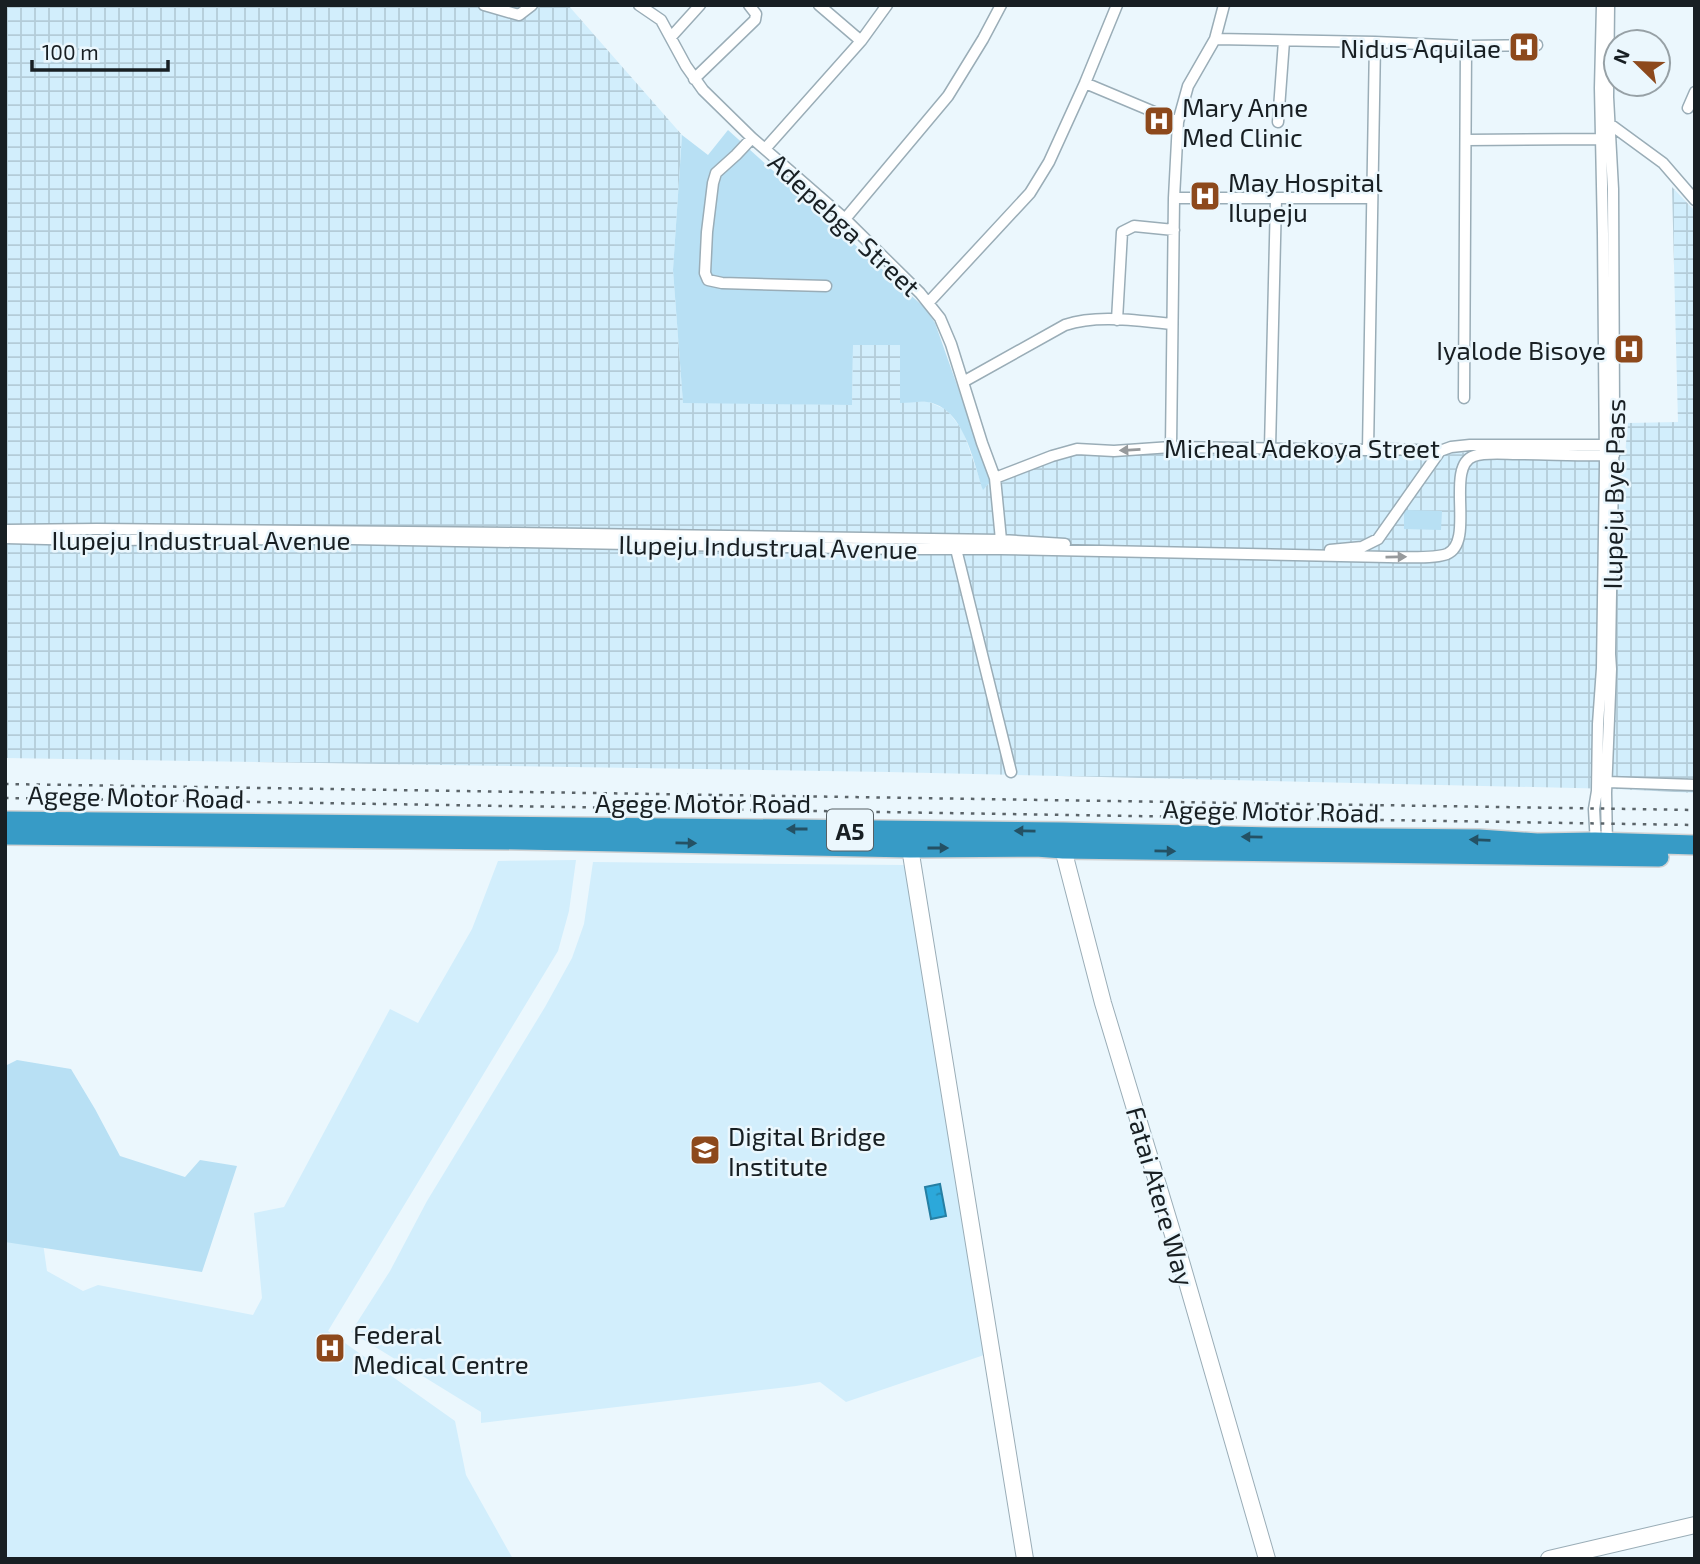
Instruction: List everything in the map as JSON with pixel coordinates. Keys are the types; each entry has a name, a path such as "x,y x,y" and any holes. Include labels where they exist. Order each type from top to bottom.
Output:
{"highway":[{"name":"Agege Motor Road","path":"5,821 74,829 534,841 910,848 1036,847 1063,841"},
{"name":"Agege Motor Road","path":"5,835 74,829 1063,841 1272,837 1479,839 1695,857"},
{"name":"Agege Motor Road","path":"1601,850 1695,845"}],"street":[{"path":"484,5 519,15 530,7"},
{"name":"Adepebga Street","path":"639,5 661,20 694,79 751,138 845,219 929,302 944,326 995,478 1001,540"},
{"path":"671,37 700,5"},
{"path":"694,79 754,20 756,14 749,5"},
{"path":"819,5 861,41"},
{"path":"765,149 861,41 887,5"},
{"path":"845,219 948,96 983,39 1000,5"},
{"path":"929,302 1030,193 1049,162 1117,5"},
{"path":"1171,447 1174,198 1178,122 1188,86 1215,39 1224,5"},
{"name":"Ilupeju Bye Pass","path":"1601,850 1594,809 1597,791 1609,450 1613,189 1605,122 1602,5"},
{"name":"Ilupeju Bye Pass","path":"1601,850 1611,669 1602,139 1608,97 1609,5"},
{"path":"1215,39 1466,46 1538,45"},
{"path":"1278,122 1284,41"},
{"path":"1368,450 1375,42"},
{"path":"1464,398 1466,46"},
{"path":"1085,83 1178,122"},
{"path":"1688,108 1695,92"},
{"path":"1605,122 1663,163 1695,200"},
{"path":"751,138 716,173 707,232 705,273 709,280 722,283 826,286"},
{"path":"1466,140 1602,139"},
{"path":"1174,198 1371,198"},
{"path":"1270,448 1276,199"},
{"path":"1117,320 1122,232 1134,226 1174,230"},
{"path":"964,382 1065,325 1079,321 1117,320 1172,324"},
{"name":"Micheal Adekoya Street","path":"995,478 1077,449 1114,451 1171,447 1440,451 1470,445 1609,450"},
{"name":"Micheal Adekoya Street","path":"1461,475 1464,464 1473,456 1609,450"},
{"name":"Ilupeju Industrual Avenue","path":"5,530 516,533 1001,540 1092,546 1315,550 1362,547 1378,539 1440,451"},
{"name":"Ilupeju Industrual Avenue","path":"5,538 351,539 1438,556 1450,553 1457,545 1460,531 1461,475"},
{"path":"956,549 1011,772"},
{"path":"1606,782 1695,785"},
{"name":"Fatai Atere Way","path":"1063,841 1103,1003 1267,1559"},
{"path":"910,848 1025,1559"},
{"path":"1549,1559 1695,1525"}],"shaded area":[{"path":"5,5 568,5 682,135 673,270 683,402 852,405 853,345 900,345 900,402 929,402 947,410 963,431 983,489 991,481 1083,449 1625,454 1628,423 1678,422 1672,187 1695,211 1695,793 888,772 5,758"},
{"path":"728,130 925,308 935,323 991,481 983,490 965,437 950,414 940,406 927,402 900,403 900,345 853,345 852,405 683,403 673,270 682,135 708,155"},
{"path":"1404,510 1442,511 1441,530 1404,529"},
{"path":"576,860 569,911 558,951 328,1331 455,1421 466,1475 513,1559 5,1559 5,1205 43,1243 47,1271 83,1291 98,1285 253,1315 262,1298 254,1213 284,1207 390,1009 418,1023 472,929 498,861"},
{"name":"Digital Bridge Institute","path":"593,862 905,865 987,1354 846,1402 820,1382 481,1423 481,1412 351,1332 390,1271 427,1201 572,958 584,924"},
{"path":"17,1060 71,1069 120,1156 185,1177 200,1160 237,1166 202,1272 5,1242 5,1066"}],"water":[{"path":"940,1184 946,1216 931,1219 925,1187"}],"railway":[{"path":"5,784 1695,810"},
{"path":"5,798 1695,825"}],"place":[{"name":"Nidus Aquilae","path":"1524,47"},
{"name":"Mary Anne Med Clinic","path":"1159,121"},
{"name":"May Hospital Ilupeju","path":"1205,196"},
{"name":"Iyalode Bisoye","path":"1629,349"},
{"name":"Digital Bridge Institute","path":"705,1150"},
{"name":"Federal Medical Centre","path":"330,1348"}]}
